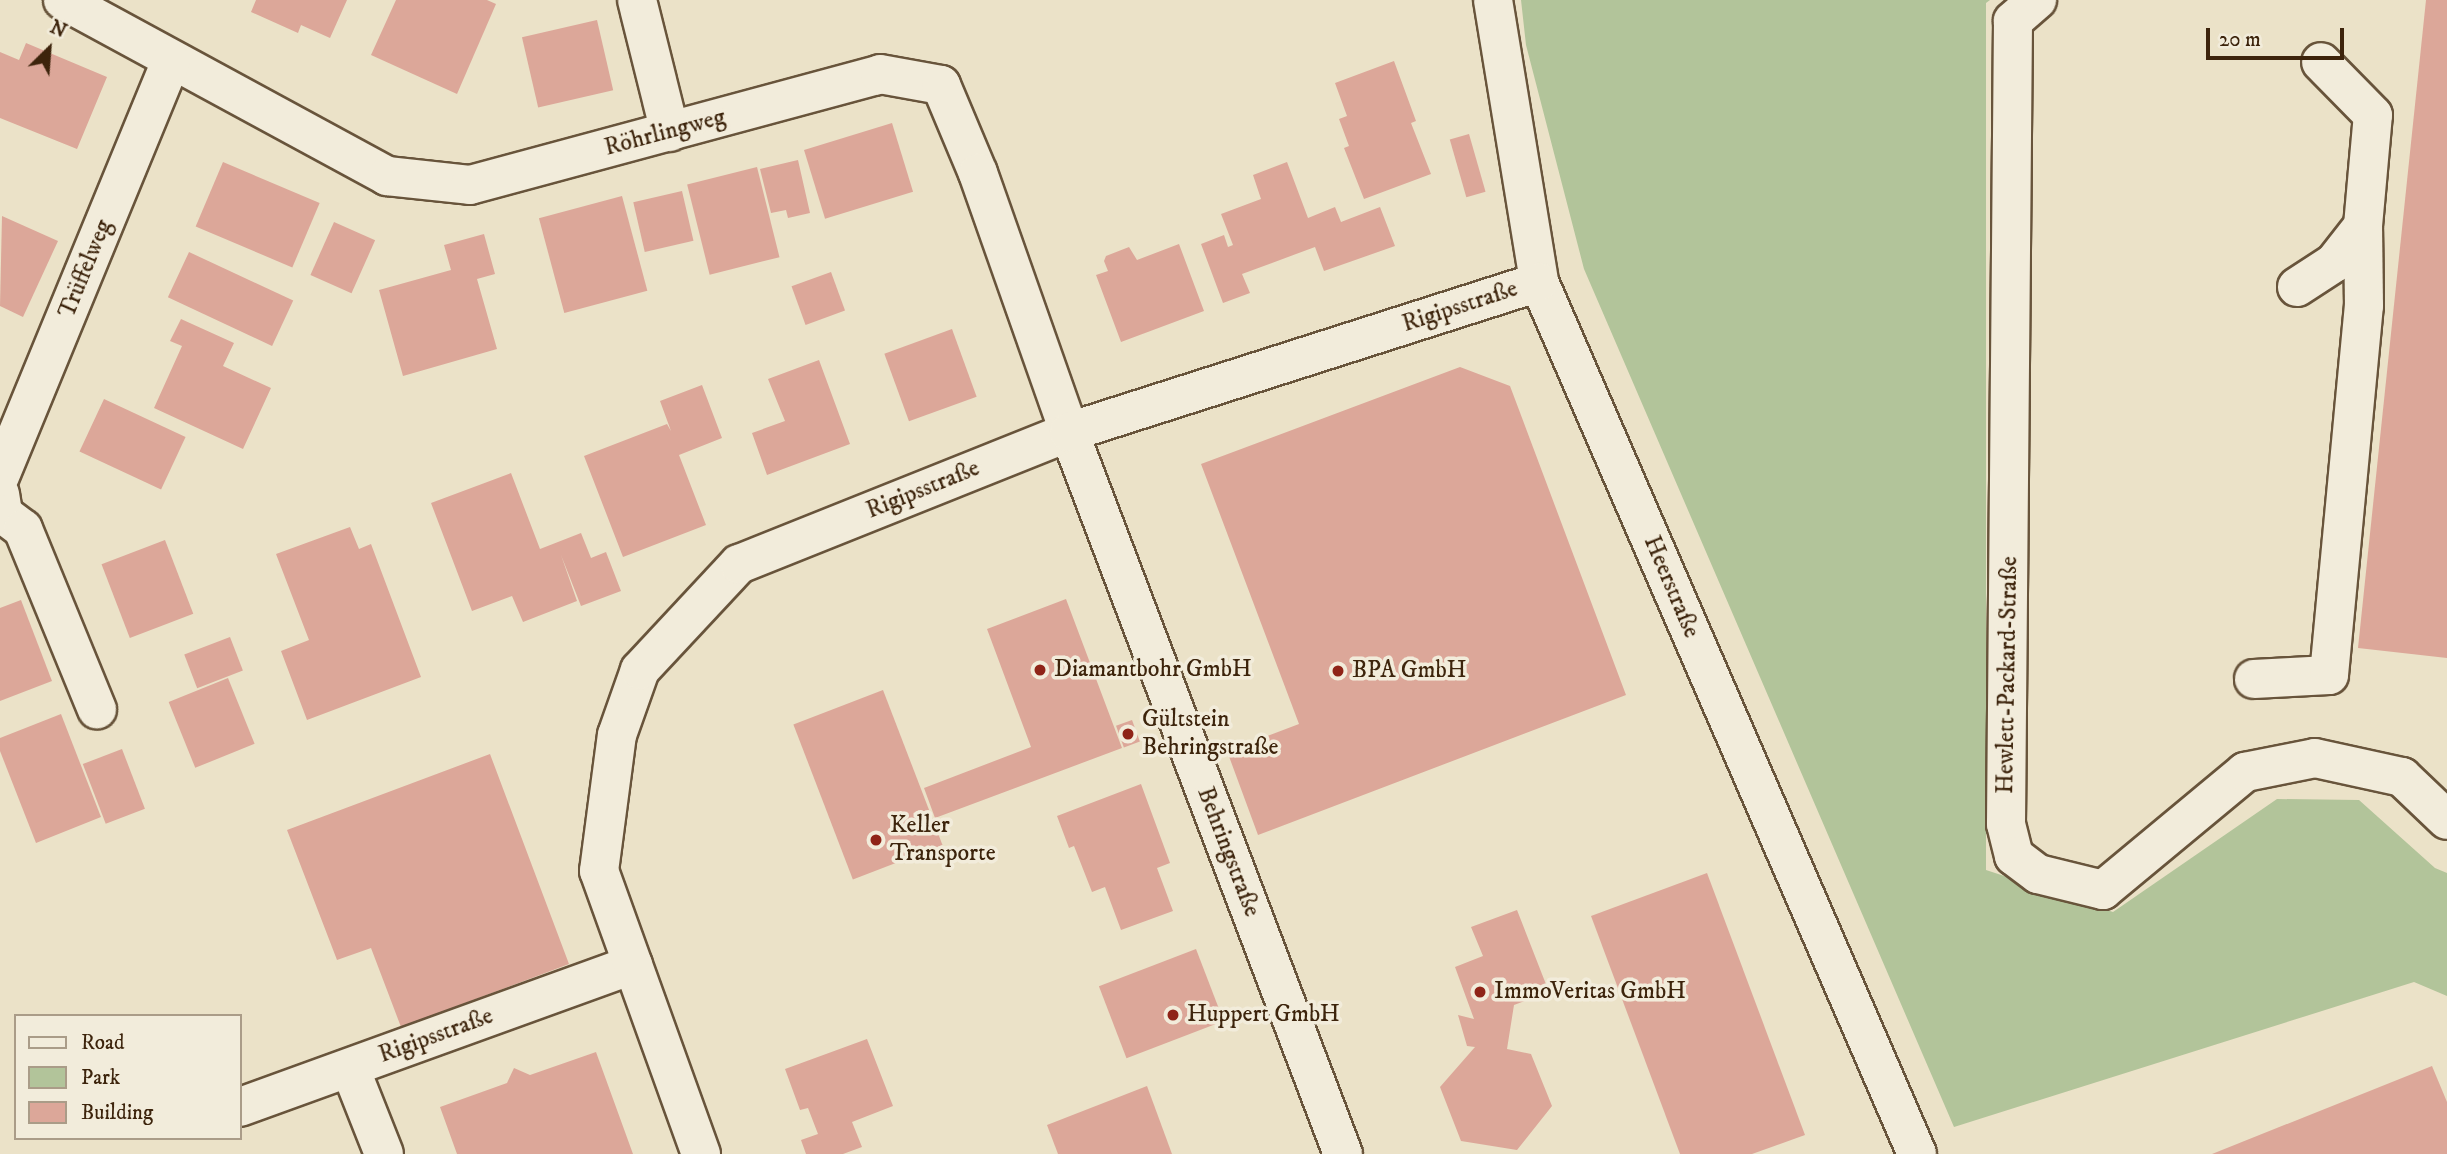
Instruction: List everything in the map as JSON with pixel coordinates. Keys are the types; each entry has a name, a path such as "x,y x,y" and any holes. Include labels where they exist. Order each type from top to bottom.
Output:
{"street":[{"name":"Röhrlingweg","path":"62,0 387,176 470,185 880,74 941,85 978,173 1069,432"},
{"path":"637,0 670,132"},
{"name":"Heerstraße","path":"1493,0 1539,282 1917,1154"},
{"name":"Hewlett-Packard-Straße","path":"2037,0 2013,21 2006,824 2014,856 2038,874 2103,890 2245,772 2315,758 2402,777 2447,820"},
{"name":"Trüffelweg","path":"0,476 171,61"},
{"path":"2254,679 2329,675 2364,306 2363,226 2373,115 2321,62"},
{"path":"2297,287 2334,263 2363,226"},
{"name":"Rigipsstraße","path":"701,1154 599,871 617,735 640,670 739,564 1069,432 1539,282"},
{"name":"Behringstraße","path":"1069,432 1343,1154"},
{"path":"1,508 23,529 97,709"},
{"name":"Rigipsstraße","path":"242,1106 633,965"},
{"path":"350,1068 384,1154"}],"green space":[{"path":"1521,0 1990,0 1986,3 1986,870 2113,912 2277,799 2359,800 2435,868 2447,873 2447,996 2414,982 1954,1127 1584,269 1526,45"}],"building":[{"path":"256,0 347,0 330,38 301,25 298,33 251,12"},
{"path":"396,0 487,0 496,4 457,94 371,55"},
{"path":"2426,0 2447,0 2447,658 2358,648"},
{"path":"597,20 613,90 538,107 522,37"},
{"path":"26,43 107,77 77,149 0,118 0,52 19,60"},
{"path":"1394,61 1416,121 1411,123 1431,174 1364,199 1344,148 1349,146 1339,119 1347,116 1335,83"},
{"path":"892,123 913,192 825,219 804,150"},
{"path":"1469,134 1486,192 1466,197 1450,140"},
{"path":"798,160 810,213 788,218 786,210 771,213 760,169"},
{"path":"223,162 320,203 292,267 196,226"},
{"path":"1287,162 1308,218 1335,207 1341,222 1380,207 1395,246 1324,271 1315,247 1242,274 1250,293 1223,303 1201,244 1224,235 1228,247 1233,245 1221,214 1261,199 1253,175"},
{"path":"757,167 779,257 710,275 687,184"},
{"path":"682,191 693,241 645,252 633,202"},
{"path":"622,196 647,291 564,313 539,218"},
{"path":"2,216 58,241 23,317 0,306"},
{"path":"334,222 375,240 352,293 310,275"},
{"path":"484,234 495,274 477,279 497,349 403,376 379,290 451,270 444,245"},
{"path":"1179,244 1204,311 1121,342 1096,275 1108,271 1104,261 1106,256 1129,247 1137,260"},
{"path":"189,252 293,301 272,346 168,297"},
{"path":"831,272 845,311 806,325 792,286"},
{"path":"181,319 234,343 223,366 271,388 243,449 154,408 182,346 170,341"},
{"path":"952,329 977,397 909,421 884,354"},
{"path":"819,360 850,444 767,475 752,433 785,421 768,379"},
{"path":"1460,367 1510,386 1626,695 1258,835 1227,751 1299,724 1201,464"},
{"path":"702,385 722,438 679,455 706,525 623,557 584,456 667,424 671,431 660,401"},
{"path":"104,399 186,437 161,490 79,452"},
{"path":"511,473 540,549 581,533 591,558 606,552 621,591 581,606 561,555 577,601 523,622 512,596 472,611 431,503"},
{"path":"350,527 359,549 371,544 421,677 307,720 281,651 309,640 276,554"},
{"path":"165,540 193,614 130,638 102,564"},
{"path":"1066,599 1122,748 935,818 924,788 1031,747 987,629"},
{"path":"21,600 52,681 0,701 0,608"},
{"path":"230,637 243,671 197,688 184,655"},
{"path":"228,678 255,744 195,768 169,702"},
{"path":"883,690 942,845 853,879 793,724"},
{"path":"61,714 101,817 36,843 0,751 0,738"},
{"name":"Gültstein Behringstraße","path":"1132,720 1140,742 1124,747 1116,726"},
{"path":"122,749 145,809 106,824 83,764"},
{"path":"490,754 569,964 401,1027 371,948 337,960 287,830"},
{"path":"1141,784 1170,863 1157,868 1173,911 1121,930 1105,887 1092,892 1074,846 1069,848 1057,816"},
{"path":"1707,873 1805,1135 1752,1154 1680,1154 1591,916"},
{"path":"1517,910 1549,992 1514,1005 1507,1049 1531,1054 1552,1106 1517,1150 1461,1141 1440,1087 1475,1047 1467,1046 1458,1015 1474,1019 1455,967 1483,956 1471,927"},
{"path":"1196,949 1224,1021 1127,1058 1099,986"},
{"path":"867,1039 893,1106 852,1122 862,1147 843,1154 806,1154 801,1140 818,1134 808,1108 800,1110 785,1069"},
{"path":"596,1052 633,1154 457,1154 440,1107 507,1083 514,1068 530,1075"},
{"path":"2432,1066 2447,1102 2447,1154 2212,1154"},
{"path":"1147,1086 1172,1154 1058,1154 1047,1125"}],"place":[{"name":"Diamantbohr GmbH","path":"1040,670"},
{"name":"BPA GmbH","path":"1338,671"},
{"name":"Gültstein Behringstraße","path":"1128,734"},
{"name":"Keller Transporte","path":"876,840"},
{"name":"ImmoVeritas GmbH","path":"1480,992"},
{"name":"Huppert GmbH","path":"1173,1015"}]}
